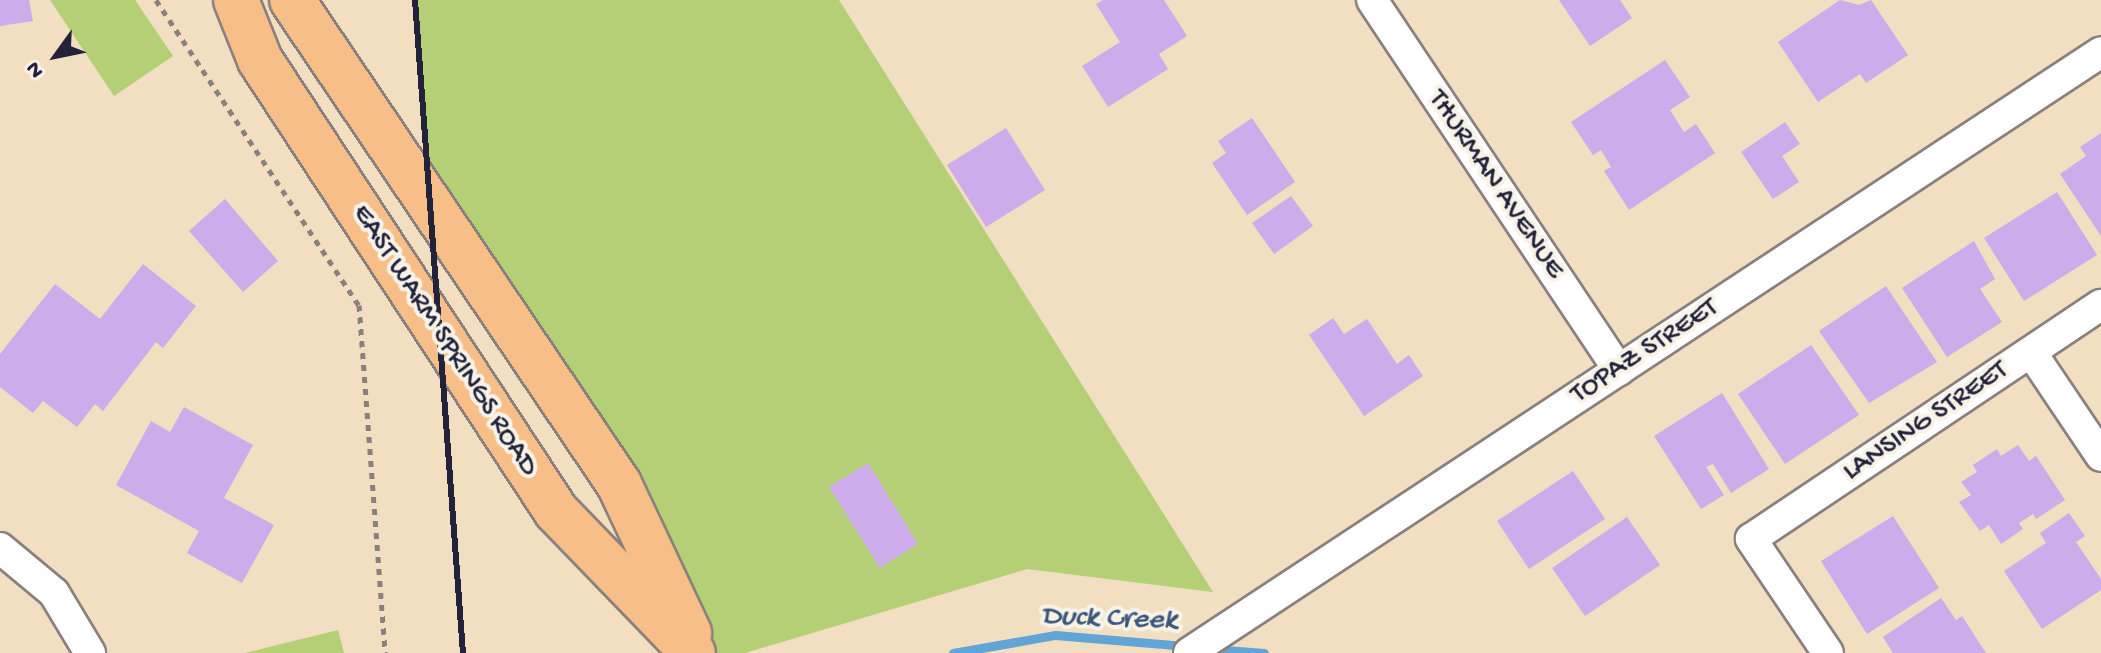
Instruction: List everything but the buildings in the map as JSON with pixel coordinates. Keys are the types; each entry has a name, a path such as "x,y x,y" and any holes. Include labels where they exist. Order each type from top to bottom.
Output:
{"main road":[{"name":"EAST WARM SPRINGS ROAD","path":"236,0 260,60 556,511 696,653"},
{"name":"EAST WARM SPRINGS ROAD","path":"292,0 619,484 696,653"}],"street":[{"name":"THURMAN AVENUE","path":"1372,0 1619,370"},
{"name":"TOPAZ STREET","path":"1189,653 2101,52"},
{"name":"LANSING STREET","path":"1828,653 1751,539 2101,305"},
{"path":"2031,352 2101,456"},
{"path":"0,548 54,593 90,653"}],"path":[{"path":"156,0 359,305 385,653"}],"green space":[{"path":"50,0 135,0 173,56 114,96"},
{"path":"415,0 839,0 1213,592 1027,569 745,653 698,653 430,201"},
{"path":"338,630 344,653 245,653"}],"waterway":[{"name":"Duck Creek","path":"953,653 1055,635 1185,646"},
{"name":"Duck Creek","path":"1212,649 1264,653"}],"railway":[{"path":"415,0 463,653"}]}
